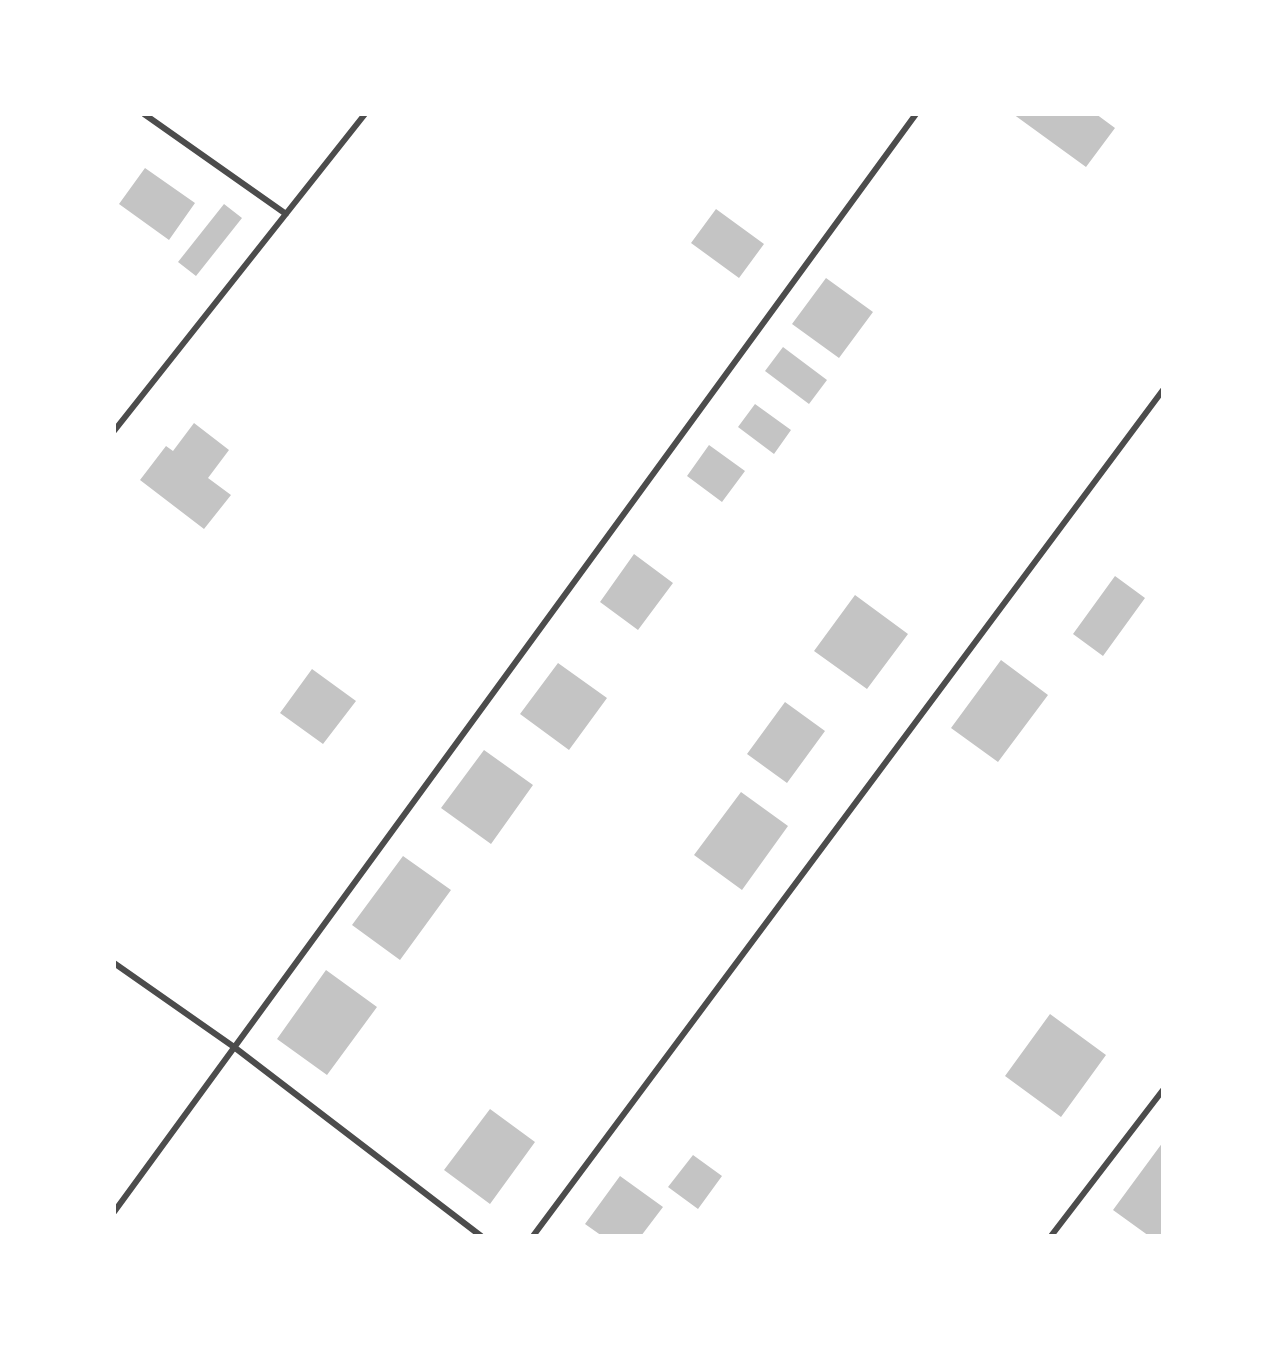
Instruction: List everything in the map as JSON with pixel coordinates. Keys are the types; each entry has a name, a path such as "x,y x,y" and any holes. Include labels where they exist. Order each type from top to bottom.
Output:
{"street":[{"path":"144,114 286,214"},
{"path":"114,431 365,114"},
{"path":"114,1212 916,114"},
{"path":"532,1236 1163,390"},
{"path":"114,963 234,1047 481,1236"},
{"path":"1051,1236 1163,1090"}],"building":[{"path":"1013,114 1096,114 1115,128 1086,167"},
{"path":"145,168 195,203 169,240 119,204"},
{"path":"224,204 242,218 196,276 178,262"},
{"path":"716,209 764,244 739,278 691,243"},
{"path":"826,278 873,312 839,358 792,324"},
{"path":"783,347 827,380 809,404 765,371"},
{"path":"755,404 791,430 774,454 738,427"},
{"path":"194,423 229,450 208,478 231,495 204,529 140,480 166,446 173,451"},
{"path":"709,445 745,471 722,502 687,476"},
{"path":"634,554 673,583 638,630 600,602"},
{"path":"1115,576 1145,598 1103,656 1073,634"},
{"path":"855,595 908,634 867,689 814,651"},
{"path":"1001,660 1048,695 998,762 951,728"},
{"path":"558,663 607,698 569,750 520,714"},
{"path":"312,669 356,701 323,744 280,713"},
{"path":"785,702 825,731 787,783 747,754"},
{"path":"484,750 533,785 491,844 441,808"},
{"path":"741,792 788,826 742,890 694,855"},
{"path":"403,856 451,890 400,960 352,925"},
{"path":"326,970 377,1007 327,1075 277,1039"},
{"path":"1050,1014 1106,1055 1061,1117 1005,1076"},
{"path":"490,1109 535,1142 490,1204 444,1170"},
{"path":"1163,1142 1163,1236 1149,1236 1113,1210"},
{"path":"693,1155 722,1176 698,1209 668,1187"},
{"path":"620,1176 663,1207 641,1236 602,1236 585,1224"}]}
